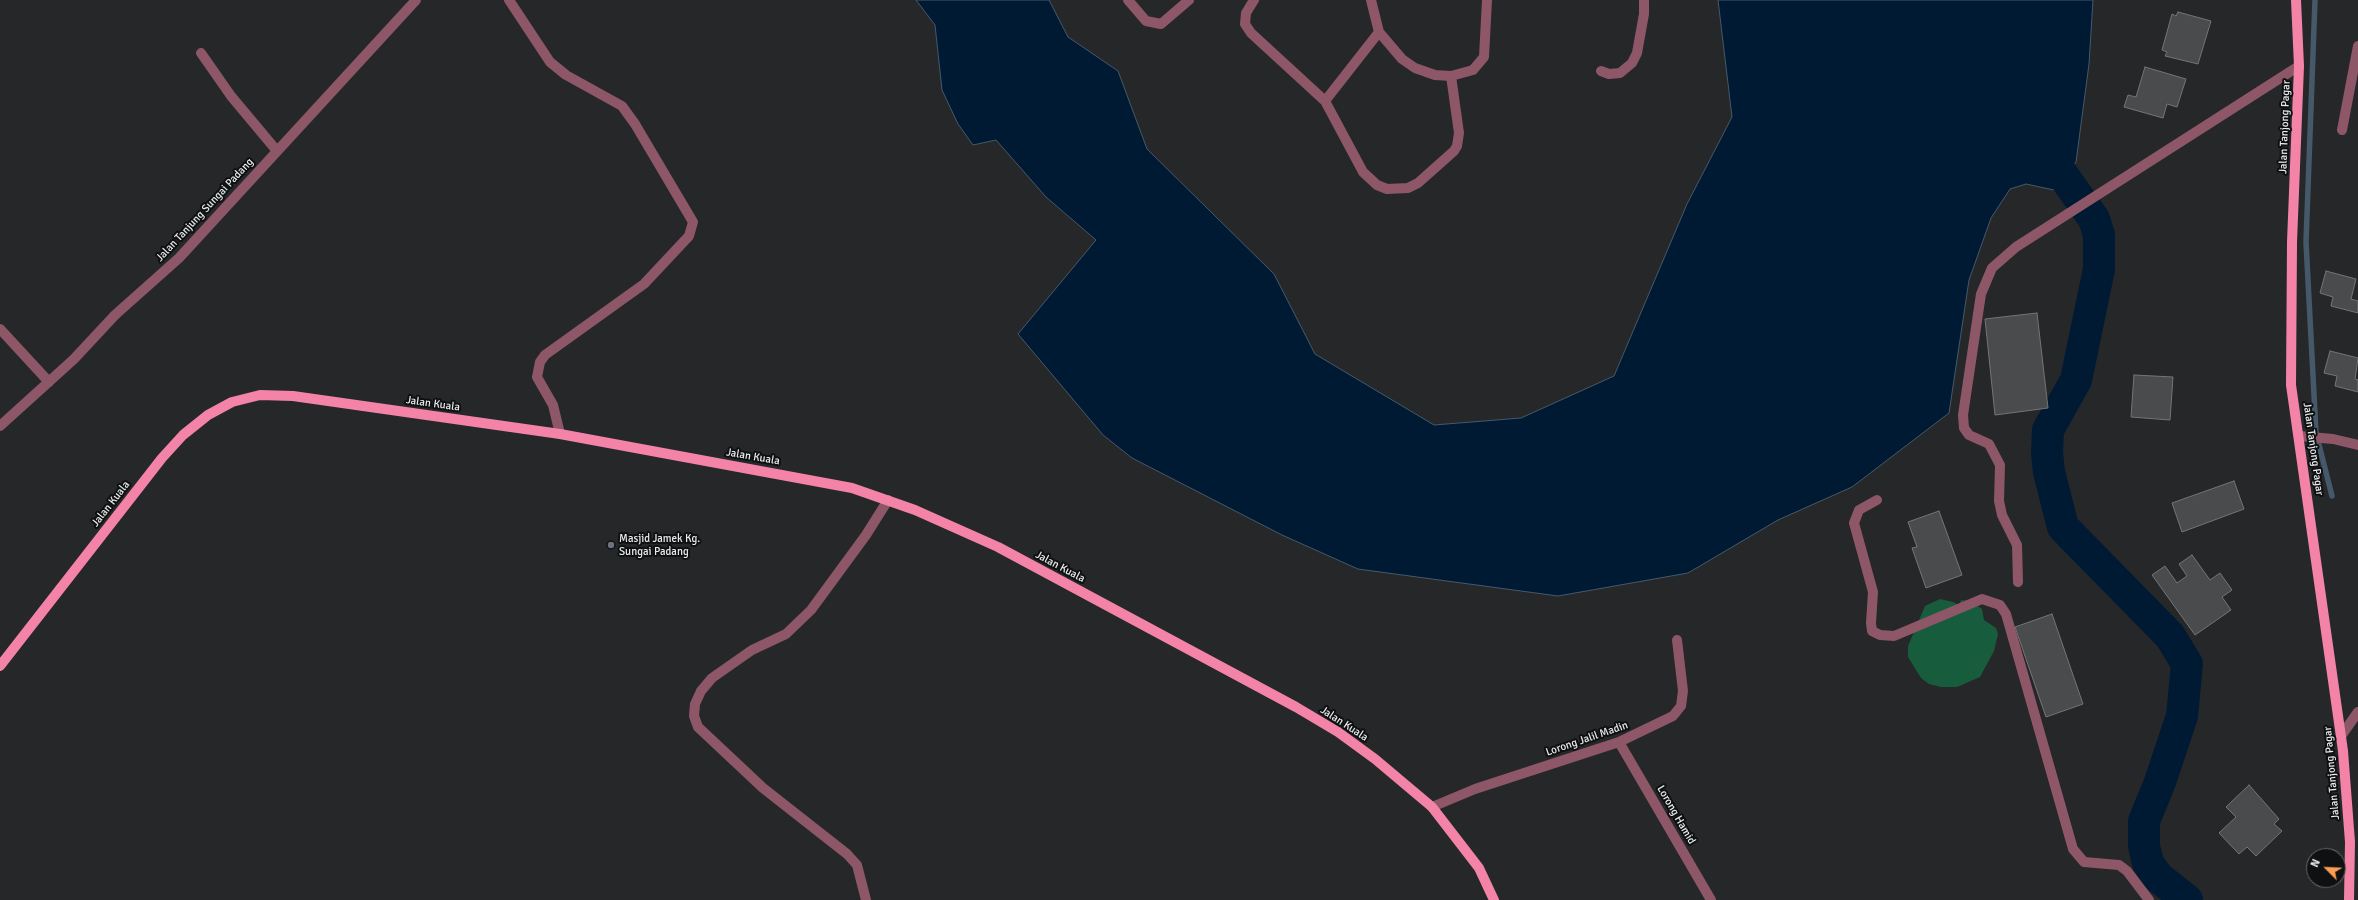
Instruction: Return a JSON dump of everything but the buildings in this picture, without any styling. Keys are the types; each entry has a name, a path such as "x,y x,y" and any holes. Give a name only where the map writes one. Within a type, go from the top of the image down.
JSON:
{"main road":[{"name":"Jalan Tanjong Pagar","path":"2296,0 2299,66 2290,338 2291,385 2341,736 2350,842 2349,900"},
{"name":"Jalan Kuala","path":"0,666 162,458 189,430 208,415 232,402 260,395 293,396 560,434 852,488 888,500 998,547 1296,707 1338,732 1375,759 1432,807 1480,868 1494,900"}],"street":[{"name":"Jalan Tanjung Sungai Padang","path":"0,426 74,359 115,315 179,258 416,0"},
{"path":"509,0 550,62 566,75 622,106 691,216 693,229 690,236 644,284 545,355 540,362 537,377 552,405 560,434"},
{"path":"1128,0 1146,21 1161,24 1189,0"},
{"path":"1254,0 1246,13 1245,24 1251,33 1325,101 1350,150 1368,179 1387,189 1408,188 1418,182 1449,156 1457,146 1459,132 1451,76"},
{"path":"1370,0 1379,32 1402,59 1415,68 1435,75 1451,76 1473,70 1484,57 1487,0"},
{"path":"1601,71 1609,74 1620,73 1632,63 1637,53 1644,14 1644,0"},
{"path":"1325,101 1379,32"},
{"path":"2342,130 2358,46"},
{"path":"201,53 232,96 277,151"},
{"path":"2018,582 2017,545 2004,519 1999,501 2000,465 1989,444 1969,435 1964,428 1963,415 1981,294 1992,268 2016,247 2299,66"},
{"path":"0,329 49,382"},
{"path":"2299,436 2333,439 2358,445"},
{"path":"866,900 858,865 847,854 763,788 698,727 694,716 695,704 701,691 712,678 752,650 786,634 811,610 866,535 888,500"},
{"path":"1877,500 1859,510 1854,523 1873,592 1871,623 1872,631 1880,635 1894,636 1982,599 2000,605 2006,614 2073,850 2084,862 2119,865 2127,871 2149,900"},
{"name":"Lorong Jalil Madin","path":"1432,807 1474,789 1619,742 1673,716 1681,706 1683,691 1677,640"},
{"path":"2341,736 2358,712"},
{"name":"Lorong Hamid","path":"1619,742 1711,900"}],"green space":[{"path":"1940,599 1959,605 1961,600 1971,601 1982,609 1984,620 1996,628 1998,634 1994,651 1980,677 1957,687 1941,687 1929,684 1921,678 1908,657 1908,646 1925,606"}],"water":[{"path":"916,0 1049,0 1068,37 1118,71 1147,149 1274,274 1315,354 1434,425 1521,418 1614,376 1687,204 1732,117 1718,0 2093,0 2089,64 2076,162 2054,190 2026,184 2010,189 1991,218 1969,280 1949,413 1852,487 1778,520 1688,573 1558,596 1358,569 1282,535 1132,458 1103,435 1018,334 1096,240 1046,197 996,140 973,145 958,124 942,90 935,25"}],"waterway":[{"path":"2315,0 2306,242 2316,433 2332,496"},
{"path":"2029,155 2055,164 2094,219 2099,235 2099,269 2076,380 2048,430 2047,452 2049,472 2063,527 2170,636 2187,664 2182,716 2160,782 2144,821 2144,846 2148,863 2158,877 2187,900"}],"place":[{"name":"Masjid Jamek Kg. Sungai Padang","path":"611,545"}]}
